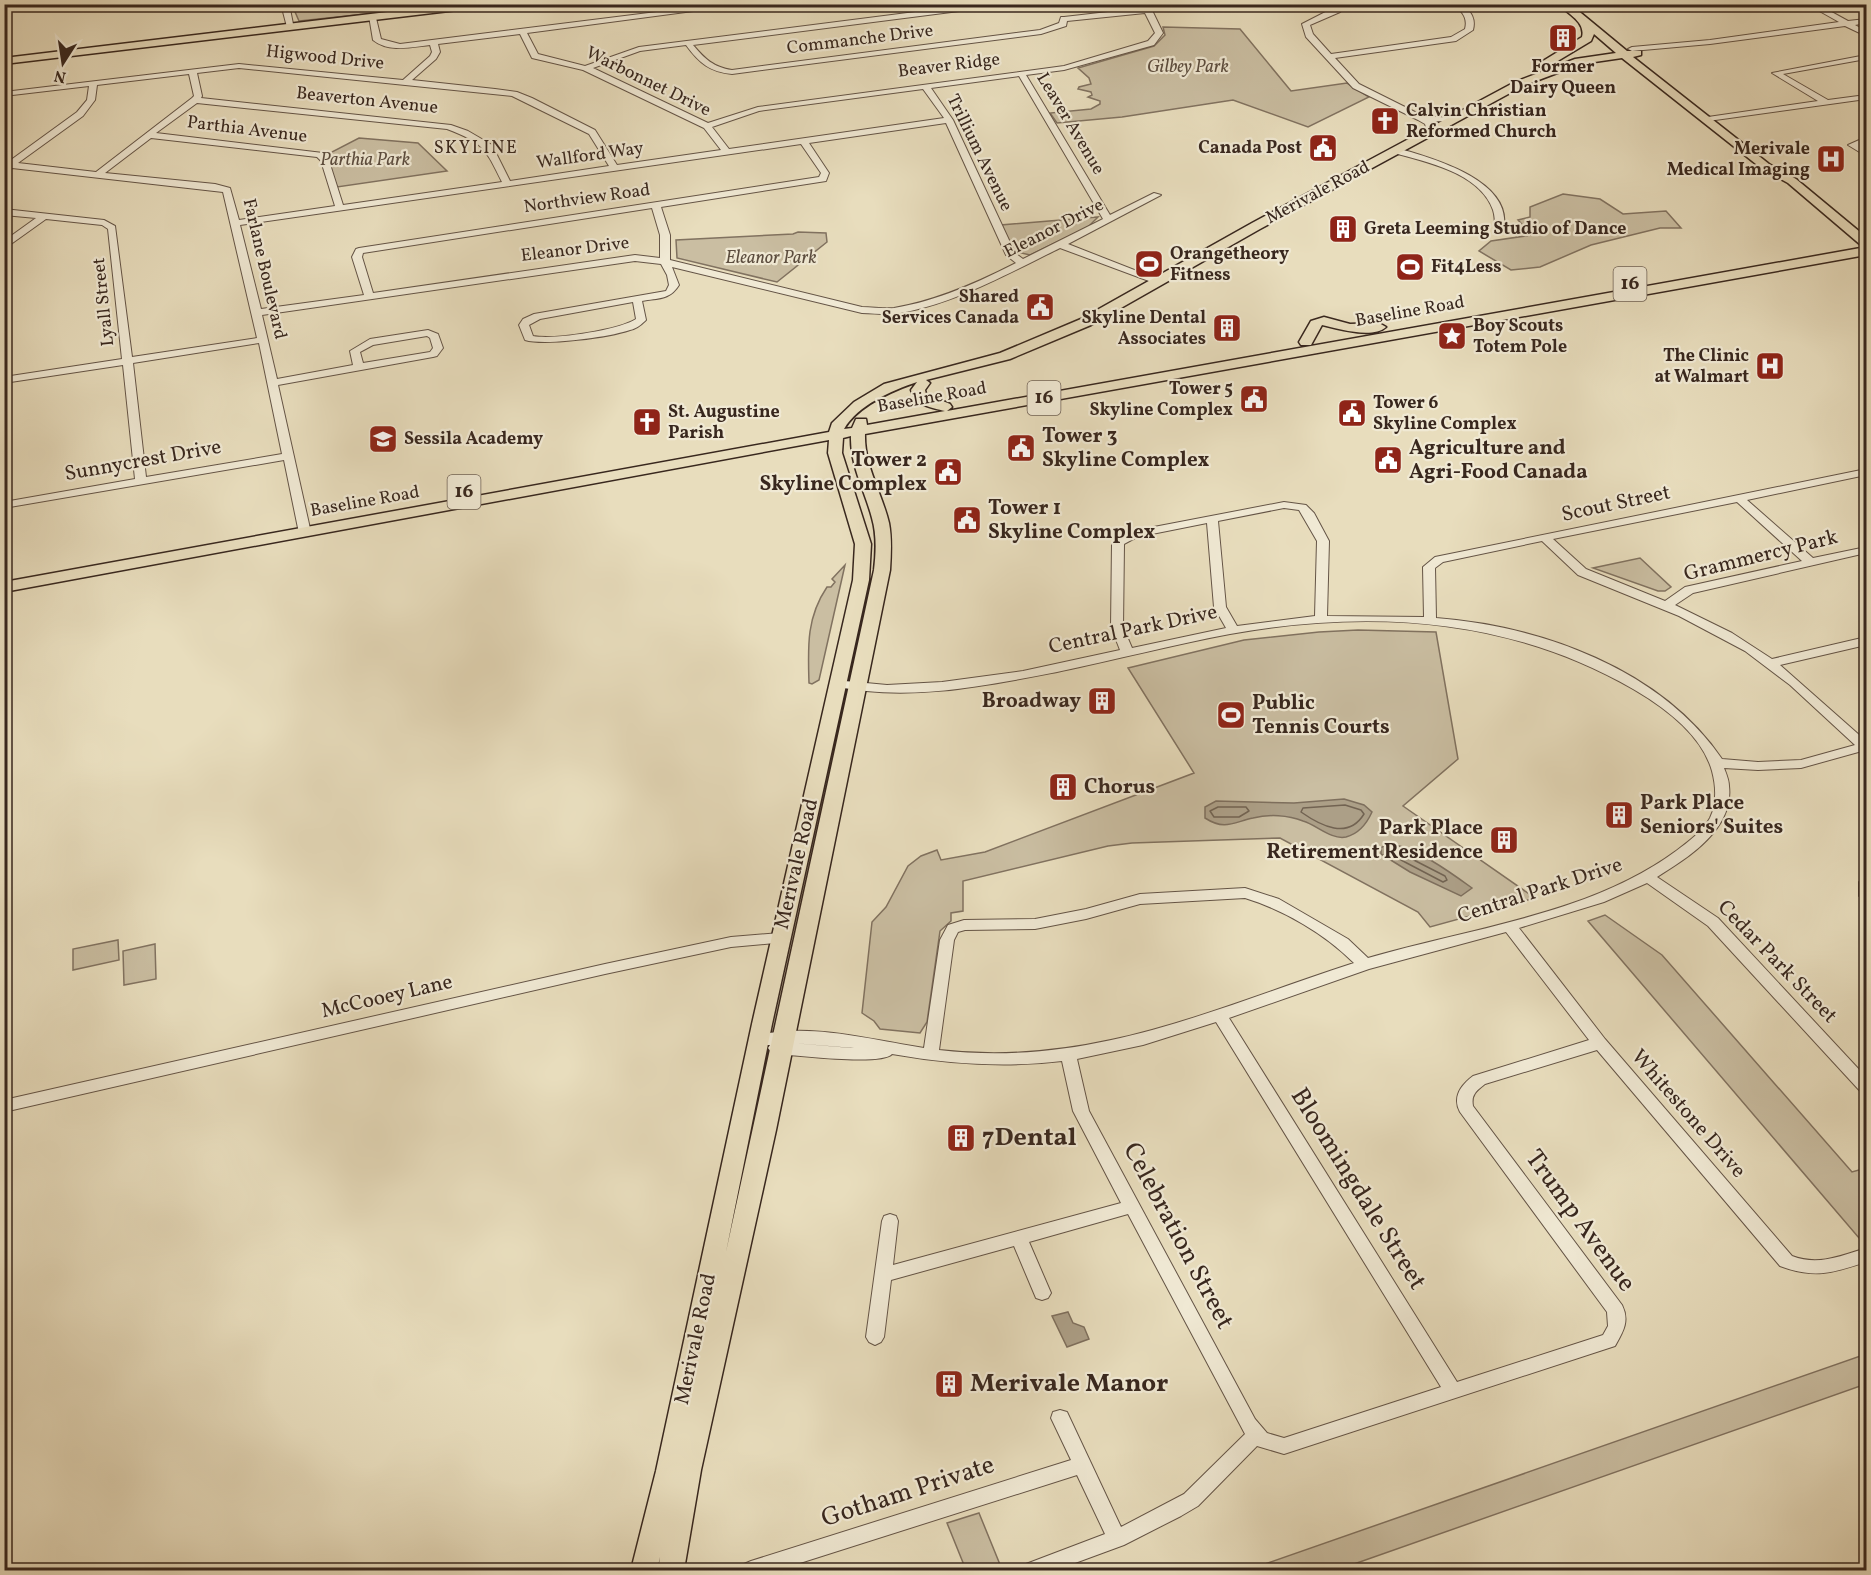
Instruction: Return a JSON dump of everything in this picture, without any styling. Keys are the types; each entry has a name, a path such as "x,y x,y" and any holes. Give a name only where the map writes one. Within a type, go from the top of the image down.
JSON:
{"main road":[{"path":"4,61 483,4"},
{"path":"1563,4 1683,92 1687,102"},
{"path":"1579,4 1643,70 1671,93 1687,102 1765,166 1782,185 1863,248"},
{"path":"1535,70 1585,41 1589,33 1586,23"},
{"name":"Merivale Road","path":"671,1570 693,1446 783,1043 851,683 864,552 860,529 837,461 836,430 859,405 889,387 1005,356 1086,322 1256,226 1519,84 1579,62 1628,52"},
{"name":"Merivale Road","path":"1519,84 1526,75 1535,70 1574,57 1628,52"},
{"path":"1579,62 1613,61 1643,70"},
{"path":"1765,166 1792,181 1850,228 1863,248"},
{"path":"1850,228 1866,231"},
{"name":"Baseline Road","path":"4,587 304,527 628,467 1337,339 1739,274 1863,248"},
{"name":"Baseline Road","path":"1211,363 1306,342 1337,339 1395,326 1521,309 1863,248"},
{"path":"1739,274 1845,262 1866,264"},
{"name":"Merivale Road","path":"644,1570 669,1471 780,938 851,683 884,551 882,525 858,453 859,426 871,409 885,399 923,383 1035,353 1055,343 1086,322"},
{"path":"1306,342 1320,323 1350,328 1395,326"},
{"path":"923,383 918,390 919,396 941,412"},
{"path":"873,493 867,449 869,441 884,431 941,412"},
{"name":"Baseline Road","path":"628,467 731,454 836,430"},
{"path":"731,454 813,447 828,452 837,461"},
{"name":"Baseline Road","path":"4,575 304,527"}],"street":[{"path":"51,6 63,4"},
{"path":"285,4 291,27"},
{"path":"372,18 377,40 385,44 400,46 743,4"},
{"path":"586,68 639,49 958,9 975,4"},
{"path":"1346,4 1339,11 1306,24 1309,35 1356,86 1421,118 1429,123 1431,132"},
{"path":"1329,57 1426,45 1453,39 1469,30 1472,22 1458,4"},
{"path":"1690,4 1705,9 1739,4"},
{"path":"1810,4 1866,34"},
{"name":"Commanche Drive","path":"689,44 706,66 717,71 732,72 1041,32 1063,24 1064,15 1147,7"},
{"name":"Beaver Ridge","path":"707,126 758,109 1082,64 1151,43 1159,33 1147,7"},
{"path":"1628,52 1692,47 1710,42 1866,21"},
{"name":"Warbonnet Drive","path":"523,32 535,56 586,68 707,126 727,152"},
{"path":"404,82 433,57 436,52 434,43"},
{"path":"1827,103 1776,73 1866,57"},
{"name":"Higwood Drive","path":"4,94 248,67 514,94 592,132 615,169"},
{"path":"98,174 195,100 198,96 193,72"},
{"name":"Leaver Avenue","path":"1021,74 1105,216 1110,220"},
{"path":"8,167 80,114 91,100 93,84"},
{"name":"Trillium Avenue","path":"925,86 949,120 1011,255 1023,263"},
{"path":"1708,119 1866,97"},
{"name":"Beaverton Avenue","path":"195,100 448,127 465,133 489,147 508,185"},
{"path":"1421,118 1453,120"},
{"name":"Wallford Way","path":"236,223 949,120"},
{"name":"Parthia Avenue","path":"148,135 320,155 325,161 340,209"},
{"path":"1866,140 1852,145 1866,154"},
{"name":"Northview Road","path":"369,296 357,257 359,251 373,247 823,179 825,173 804,142"},
{"path":"1397,151 1452,169 1476,181 1500,214 1500,229"},
{"name":"Farlane Boulevard","path":"8,167 98,174 227,190 257,313 261,340 304,527"},
{"name":"Eleanor Drive","path":"257,313 635,258 665,262 862,310 879,311 912,307 981,284 1157,195"},
{"path":"637,300 641,320 628,328 544,341 529,338 524,325 526,321 537,316 659,296 673,289 672,275 665,262 665,235 656,206"},
{"name":"Lyall Street","path":"4,212 104,223 112,228 141,481"},
{"path":"4,246 45,216"},
{"path":"1062,245 1160,282"},
{"path":"271,383 433,354 438,348 434,336 428,333 370,342 355,351 359,367"},
{"path":"4,380 261,340"},
{"name":"Sunnycrest Drive","path":"4,505 288,456"},
{"name":"Scout Street","path":"1430,621 1429,567 1439,559 1866,472"},
{"path":"1740,498 1810,562"},
{"path":"1128,654 1117,627 1118,543 1133,534 1284,505 1302,507 1308,513 1323,541 1321,620"},
{"path":"1211,519 1214,526 1220,607 1233,630"},
{"path":"1545,538 1581,572 1668,605 1722,633 1771,663 1866,747"},
{"name":"Grammercy Park","path":"1668,605 1689,590 1866,550"},
{"name":"Central Park Drive","path":"758,1041 851,1054 911,1052 986,1059 1068,1055 1142,1040 1365,964 1597,900 1648,877 1693,844 1717,818 1722,794 1717,764 1697,734 1676,713 1636,685 1565,650 1524,637 1475,626 1430,621 1321,620 1233,630 1023,675 909,687 851,683"},
{"path":"1771,663 1866,640"},
{"path":"1717,764 1758,766 1801,764 1866,747"},
{"name":"Cedar Park Street","path":"1648,877 1713,922 1866,1087"},
{"path":"1866,882 1866,896"},
{"path":"931,1054 947,940 953,928 964,925 1035,924 1086,914 1140,899 1245,893 1263,897 1347,945 1365,964"},
{"name":"Whitestone Drive","path":"1509,926 1599,1042 1786,1261 1802,1268 1821,1270 1866,1255"},
{"name":"McCooey Lane","path":"4,1106 605,969 731,942 780,938"},
{"name":"Bloomingdale Street","path":"1218,1015 1453,1391"},
{"name":"Trump Avenue","path":"1255,1436 1269,1445 1284,1446 1609,1341 1617,1327 1616,1310 1466,1108 1464,1101 1467,1090 1479,1080 1599,1042"},
{"name":"Celebration Street","path":"1068,1055 1082,1111 1255,1436"},
{"path":"884,1274 1133,1206"},
{"path":"875,1337 890,1221"},
{"path":"1019,1238 1042,1293"},
{"path":"1060,1418 1117,1539"},
{"path":"1034,1570 1117,1539 1191,1500 1255,1436"},
{"name":"Gotham Private","path":"751,1570 1082,1465"}],"green space":[{"path":"432,4 433,7 299,21 292,5"},
{"name":"Gilbey Park","path":"1163,27 1240,29 1291,91 1347,83 1369,97 1308,127 1233,100 1122,117 1057,123 1050,113 1091,109 1100,104 1100,101 1088,97 1092,95 1091,92 1078,89 1091,84 1089,78 1078,68 1154,46 1165,35"},
{"name":"Parthia Park","path":"359,138 418,143 447,171 337,187 326,155"},
{"path":"1563,194 1600,199 1623,214 1666,211 1681,228 1660,228 1591,245 1540,267 1511,270 1479,251 1491,241 1532,235 1518,220 1530,217 1530,207"},
{"path":"1098,217 1088,227 1030,255 1013,251 1001,225"},
{"name":"Eleanor Park","path":"798,232 826,233 827,242 777,282 677,258 676,240"},
{"path":"1640,558 1671,587 1665,591 1658,591 1593,568"},
{"path":"845,565 819,680 812,684 809,683 808,658 815,610 827,587 831,587 835,582 832,579"},
{"path":"1358,630 1436,632 1458,759 1403,806 1535,898 1430,927 1418,912 1280,838 1132,843 1108,846 963,881 963,911 951,913 951,921 940,931 927,1022 920,1033 880,1029 874,1021 862,1013 872,922 886,907 908,866 921,856 937,850 941,860 985,852 1194,773 1128,668 1244,640"},
{"path":"1605,915 1662,955 1852,1172 1866,1168 1866,1236 1859,1238 1588,921"},
{"path":"118,940 119,960 73,970 73,949"},
{"path":"155,944 156,979 124,985 123,951"},
{"path":"1866,1354 1866,1384 1337,1570 1248,1570"},
{"path":"979,1513 1001,1567 989,1570 966,1570 947,1523"}],"water":[{"path":"1344,799 1364,805 1372,812 1362,828 1346,837 1335,836 1308,823 1285,816 1259,817 1224,825 1205,818 1205,807 1216,801 1294,803"},
{"path":"1387,844 1420,854 1472,888 1461,896 1410,872 1381,854 1381,848"},
{"path":"1068,1312 1073,1323 1084,1327 1089,1339 1067,1347 1052,1316"}],"place":[{"name":"Former Dairy Queen","path":"1563,38"},
{"name":"Calvin Christian Reformed Church","path":"1385,121"},
{"name":"Canada Post","path":"1323,148"},
{"name":"Merivale Medical Imaging","path":"1831,159"},
{"name":"Greta Leeming Studio of Dance","path":"1343,229"},
{"name":"Orangetheory Fitness","path":"1149,264"},
{"name":"Fit4Less","path":"1410,267"},
{"name":"Shared Services Canada","path":"1040,307"},
{"name":"Skyline Dental Associates","path":"1227,328"},
{"name":"Boy Scouts Totem Pole","path":"1452,336"},
{"name":"The Clinic at Walmart","path":"1770,366"},
{"name":"Tower 5 Skyline Complex","path":"1254,399"},
{"name":"Tower 6 Skyline Complex","path":"1352,413"},
{"name":"St. Augustine Parish","path":"647,422"},
{"name":"Sessila Academy","path":"383,439"},
{"name":"Tower 3 Skyline Complex","path":"1021,448"},
{"name":"Agriculture and Agri-Food Canada","path":"1388,460"},
{"name":"Tower 2 Skyline Complex","path":"948,472"},
{"name":"Tower 1 Skyline Complex","path":"967,520"},
{"name":"Broadway","path":"1102,701"},
{"name":"Public Tennis Courts","path":"1231,715"},
{"name":"Chorus","path":"1063,787"},
{"name":"Park Place Seniors' Suites","path":"1619,815"},
{"name":"Park Place Retirement Residence","path":"1504,840"},
{"name":"7Dental","path":"961,1138"},
{"name":"Merivale Manor","path":"949,1384"}],"district":[{"name":"SKYLINE","path":"476,148"}]}
